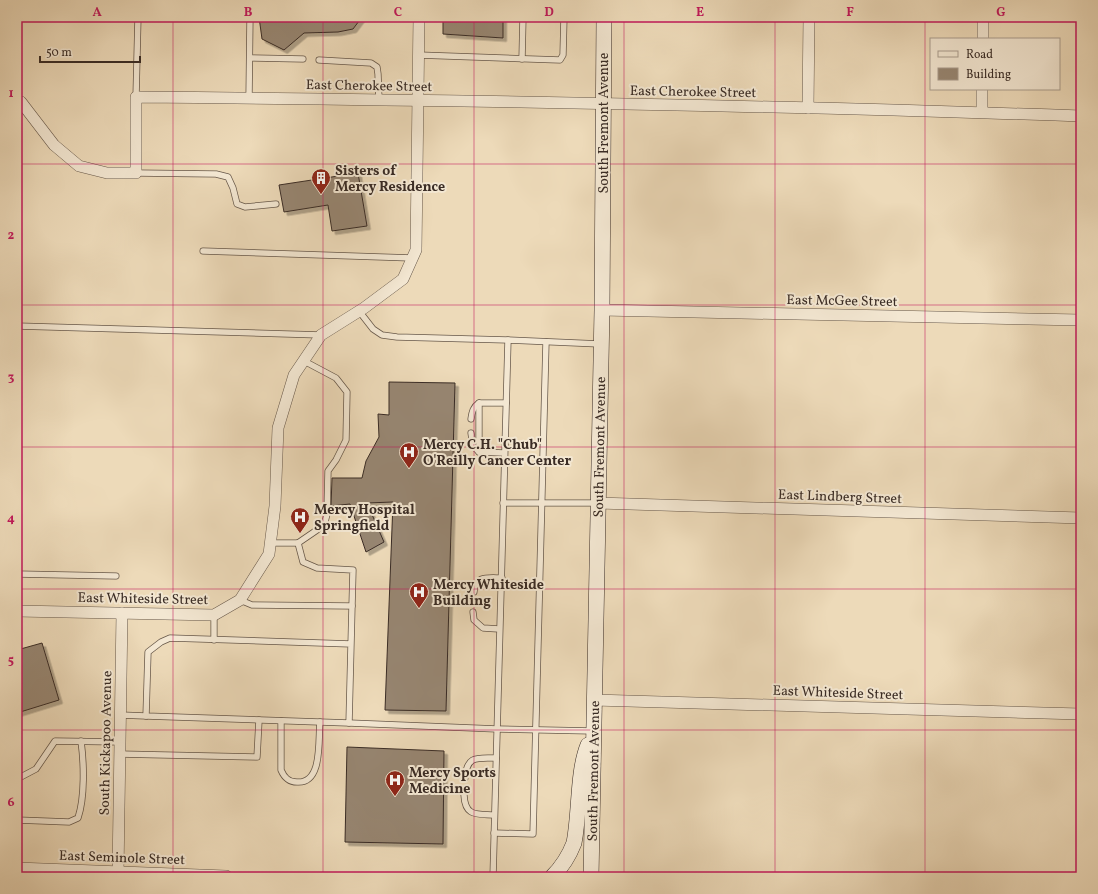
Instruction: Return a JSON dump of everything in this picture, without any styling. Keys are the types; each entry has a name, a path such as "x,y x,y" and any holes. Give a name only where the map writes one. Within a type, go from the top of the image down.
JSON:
{"main road":[{"name":"South Fremont Avenue","path":"591,877 602,310 604,17"},
{"path":"552,877 565,863 574,843 582,769 585,753 594,731"}],"street":[{"name":"East Whiteside Street","path":"17,611 214,615 240,600 269,554 275,506 278,428 294,375 321,335 359,311 403,279 416,250 419,17"},
{"path":"808,108 809,17"},
{"path":"982,38 983,17"},
{"path":"982,90 982,112"},
{"name":"East Cherokee Street","path":"136,97 418,100 982,112 1081,116"},
{"path":"18,100 54,145 80,166 107,173 136,173 136,97"},
{"name":"East McGee Street","path":"602,310 1081,320"},
{"name":"East Lindberg Street","path":"598,503 1081,518"},
{"name":"South Kickapoo Avenue","path":"118,873 122,613"},
{"name":"East Whiteside Street","path":"594,700 1081,714"},
{"name":"East Seminole Street","path":"21,872 118,873 226,877"}],"lane":[{"path":"136,97 138,17"},
{"path":"249,98 250,17"},
{"path":"522,59 523,17"},
{"path":"418,55 560,60 563,55 564,17"},
{"path":"250,58 303,59"},
{"path":"319,60 371,63 377,67 379,100"},
{"path":"136,173 216,174 228,177 233,188 237,204 245,207 276,204"},
{"path":"202,251 412,258"},
{"path":"359,311 373,329 382,335 397,337 601,344"},
{"path":"17,326 321,335"},
{"path":"493,877 508,340"},
{"path":"494,833 533,834 546,342"},
{"path":"271,543 298,543 317,530 325,522 327,514 328,471 336,460 346,440 347,392 336,378 304,361"},
{"path":"471,419 475,406 479,403 506,403"},
{"path":"479,403 479,452"},
{"path":"470,433 473,446 479,452 504,453"},
{"path":"503,503 598,503"},
{"path":"298,543 303,562 317,568 353,570 349,723"},
{"path":"17,574 116,576"},
{"path":"474,592 474,585 477,581 484,578 502,578"},
{"path":"240,600 252,605 352,606"},
{"path":"473,612 474,620 483,628 500,629"},
{"path":"214,615 214,640"},
{"path":"146,716 148,652 161,642 170,638 351,644"},
{"path":"120,715 497,729 594,731"},
{"path":"120,754 257,757 258,720"},
{"path":"281,721 281,770 284,776 290,781 298,783 307,781 313,776 316,768 320,722"},
{"path":"17,779 36,769 55,741 120,742"},
{"path":"17,820 69,822 78,818 81,808 83,760 80,741"},
{"path":"465,778 466,769 476,758 496,758"},
{"path":"464,795 465,804 468,810 475,814 494,815"}],"building":[{"path":"259,17 362,17 353,29 338,32 304,33 284,50 262,39"},
{"path":"443,17 503,17 503,38 443,34"},
{"name":"Sisters of Mercy Residence","path":"358,173 367,226 332,231 328,205 284,212 279,185"},
{"path":"389,382 455,383 446,711 385,710 393,502 367,503 384,542 366,552 350,504 331,506 332,478 362,478 366,461 379,437 378,414 389,415"},
{"path":"42,643 59,700 17,713 17,650"},
{"name":"Mercy Sports Medicine","path":"347,747 444,751 443,844 345,842"}],"place":[{"name":"Sisters of Mercy Residence","path":"321,195"},
{"name":"Mercy C.H. \"Chub\" O'Reilly Cancer Center","path":"409,469"},
{"name":"Mercy Hospital Springfield","path":"300,534"},
{"name":"Mercy Whiteside Building","path":"419,609"},
{"name":"Mercy Sports Medicine","path":"395,797"}]}
